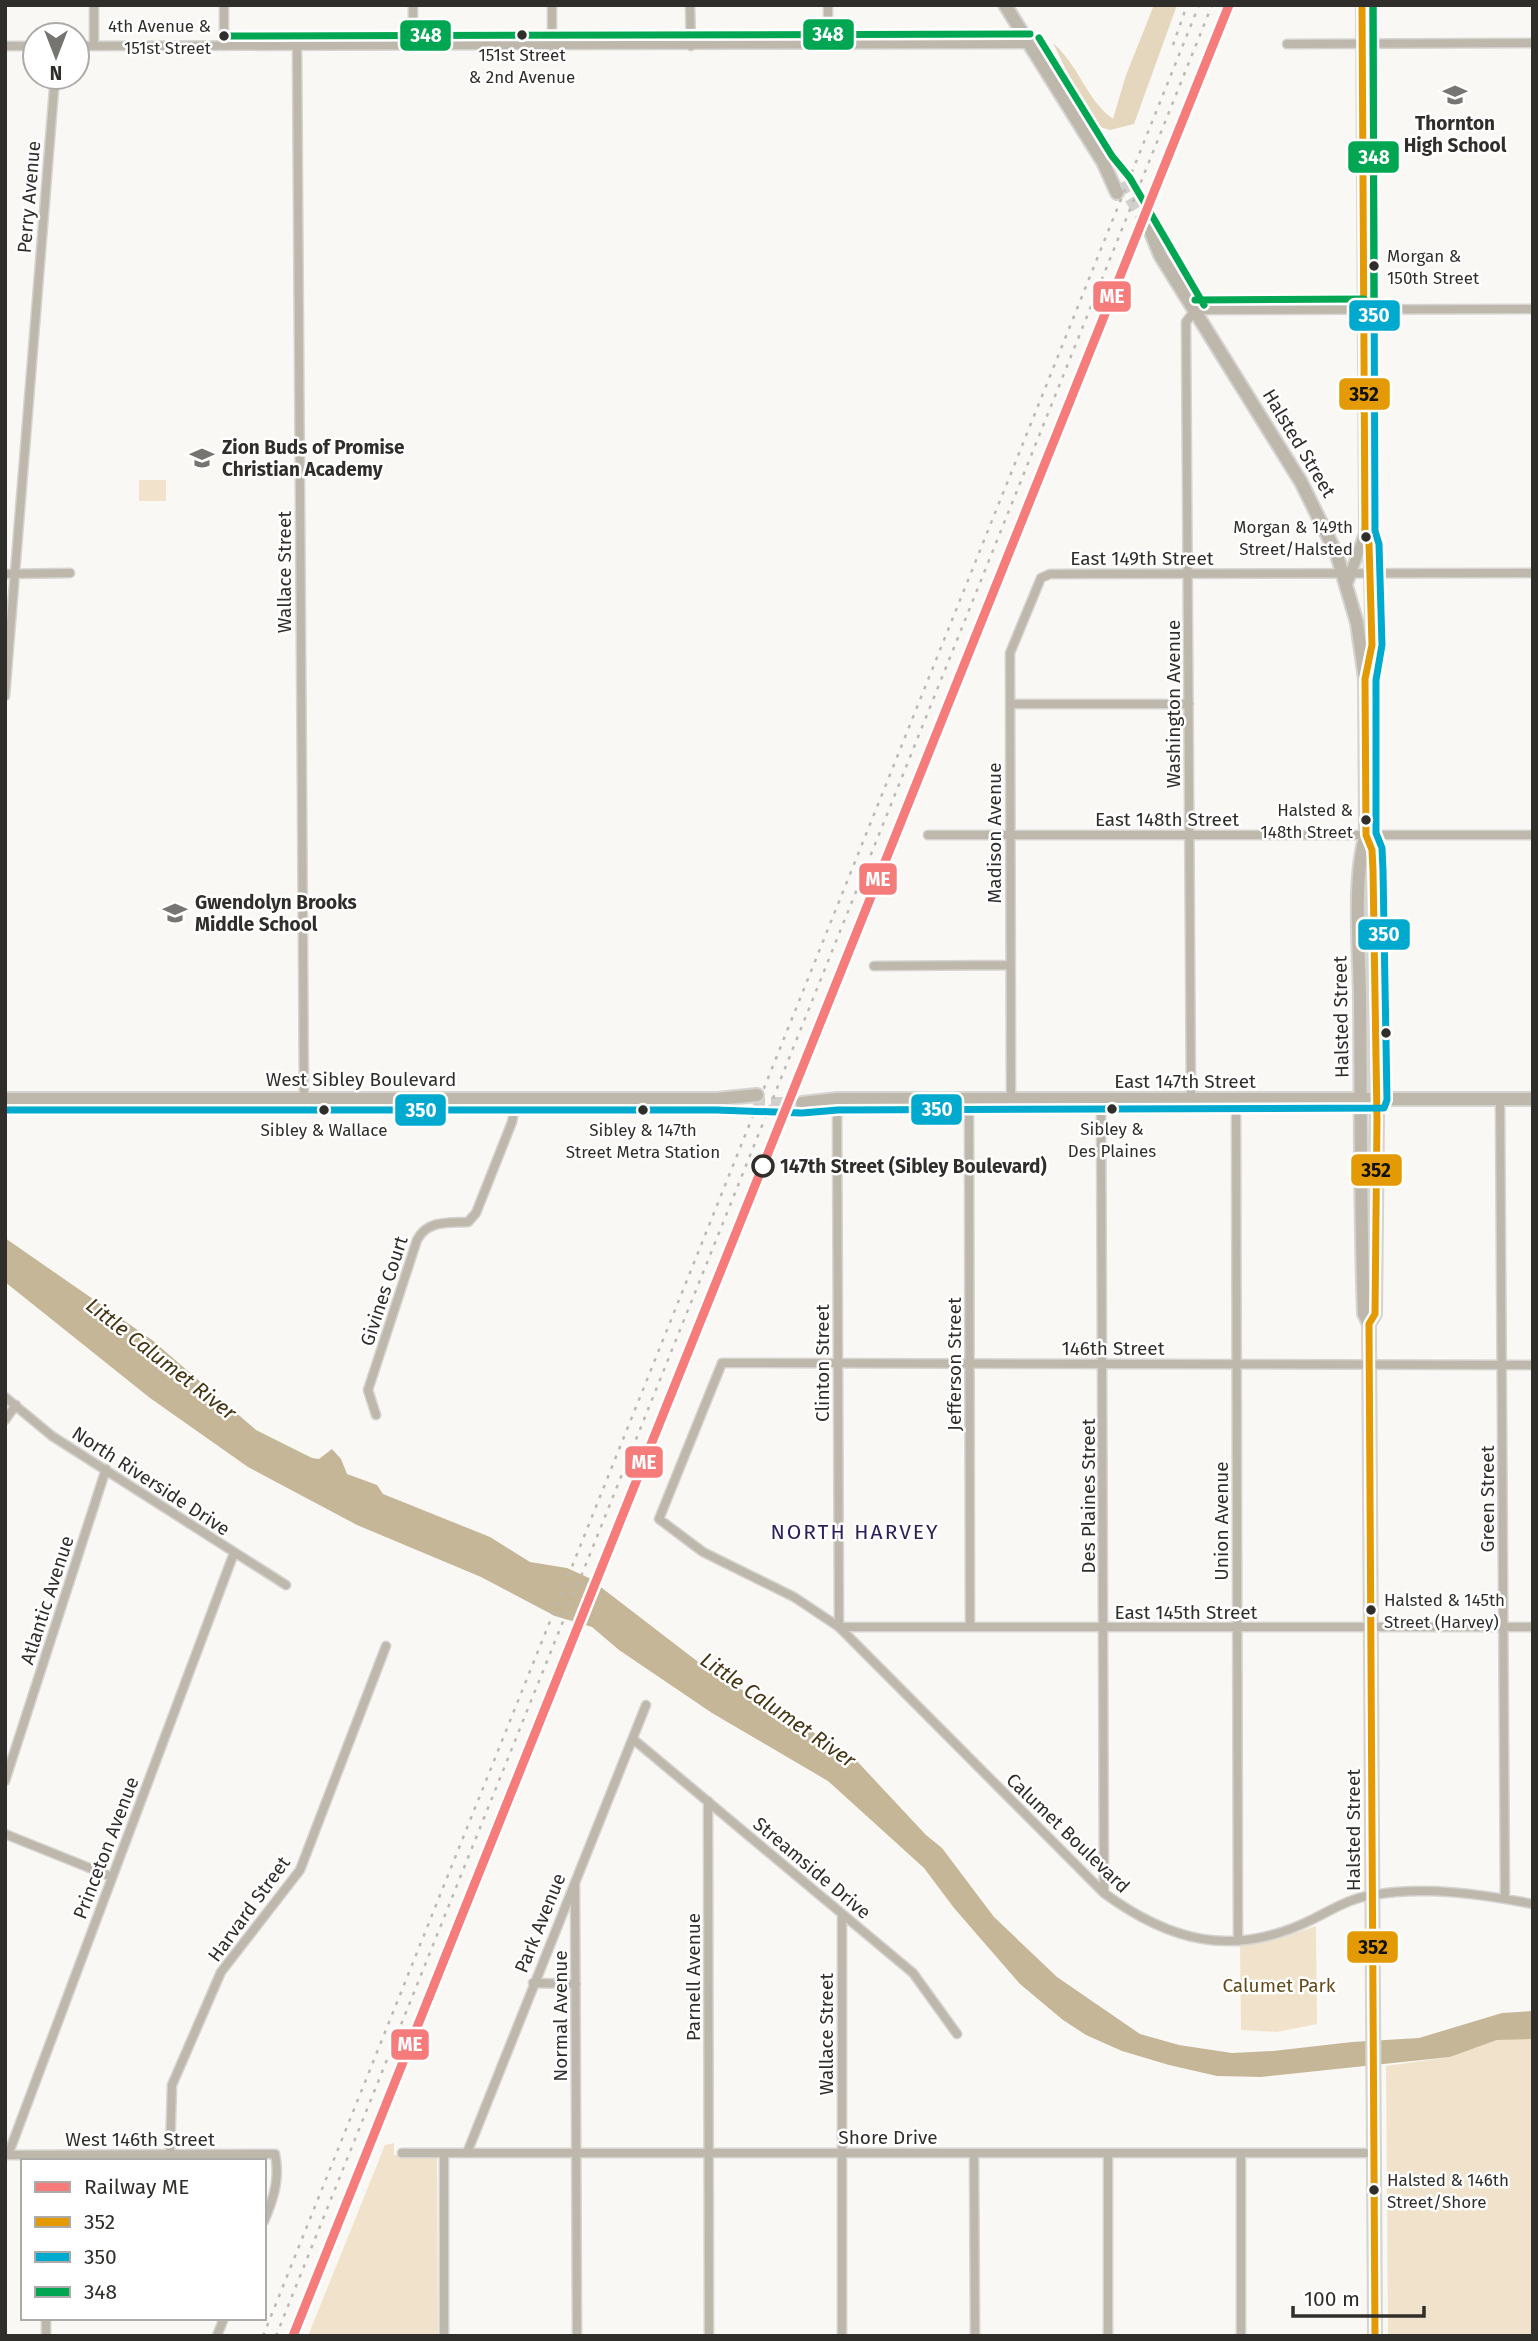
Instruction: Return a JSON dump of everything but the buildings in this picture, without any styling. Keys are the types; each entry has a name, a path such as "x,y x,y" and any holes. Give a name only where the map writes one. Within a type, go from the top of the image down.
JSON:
{"main road":[{"path":"1005,5 1119,188"},
{"name":"Halsted Street","path":"1148,235 1317,509 1347,577 1360,637 1365,679 1366,835 1361,850 1361,1100 1364,1314 1369,1324 1370,1365 1375,2336"},
{"name":"Halsted Street","path":"1366,835 1372,850 1373,870 1377,1100 1375,1314 1369,1324"},
{"name":"West Sibley Boulevard","path":"5,1098 755,1099"},
{"name":"East 147th Street","path":"804,1099 1533,1099"}],"street":[{"path":"94,5 94,46 1030,44"},
{"path":"224,5 224,46"},
{"path":"413,5 413,46"},
{"path":"552,5 552,46"},
{"path":"690,5 691,46"},
{"path":"828,5 828,45"},
{"path":"1362,5 1365,533 1369,544 1372,645 1365,679"},
{"path":"1287,44 1533,43"},
{"name":"Wallace Street","path":"298,46 304,1098"},
{"name":"Perry Avenue","path":"5,696 10,574 54,91"},
{"path":"1195,310 1533,309"},
{"name":"Washington Avenue","path":"1191,1100 1186,322 1195,310"},
{"path":"1347,577 1365,533"},
{"path":"10,574 70,573"},
{"name":"East 149th Street","path":"1045,574 1347,577 1370,573 1533,573"},
{"name":"Madison Avenue","path":"1011,1100 1010,653 1045,574"},
{"path":"1010,704 1189,704"},
{"name":"East 148th Street","path":"928,835 1533,835"},
{"path":"874,966 1010,965"},
{"name":"Givines Court","path":"376,1415 368,1390 417,1240 422,1230 435,1224 468,1222 476,1213 512,1122 517,1098"},
{"name":"Clinton Street","path":"837,1099 838,1627"},
{"name":"Green Street","path":"1500,1099 1505,1899"},
{"name":"Jefferson Street","path":"969,1100 970,1627"},
{"name":"Des Plaines Street","path":"1101,1100 1104,1893"},
{"name":"Union Avenue","path":"1236,1100 1238,1941"},
{"name":"146th Street","path":"659,1518 722,1363 1533,1364"},
{"name":"North Riverside Drive","path":"5,1397 52,1436 286,1585"},
{"path":"5,1420 16,1405"},
{"name":"Atlantic Avenue","path":"5,1781 106,1469"},
{"name":"Calumet Boulevard","path":"659,1518 703,1552 794,1597 838,1627 1104,1893 1135,1916 1165,1930 1203,1941 1238,1941 1270,1936 1343,1903 1372,1895 1439,1891 1533,1904"},
{"name":"Princeton Avenue","path":"7,2155 234,1553"},
{"name":"East 145th Street","path":"838,1627 1533,1627"},
{"name":"Harvard Street","path":"170,2154 172,2085 221,1972 300,1870 386,1646"},
{"name":"Park Avenue","path":"467,2153 646,1705"},
{"name":"Streamside Drive","path":"633,1739 913,1973 957,2034"},
{"name":"Parnell Avenue","path":"708,1801 709,2336"},
{"path":"5,1834 112,1877"},
{"name":"Normal Avenue","path":"575,1878 578,2336"},
{"name":"Wallace Street","path":"842,1914 842,2336"},
{"path":"533,1983 576,1984"},
{"name":"Shore Drive","path":"402,2153 1374,2153"},
{"path":"444,2153 444,2336"},
{"path":"974,2153 975,2336"},
{"path":"1108,2153 1108,2336"},
{"path":"1241,2153 1241,2336"},
{"name":"West 146th Street","path":"7,2155 45,2158 275,2154 278,2171 274,2197 266,2216"}],"green space":[{"path":"139,480 166,480 166,501 139,501"},
{"name":"Calumet Park","path":"1316,1926 1317,2024 1277,2032 1241,2030 1240,1946 1275,1940"},
{"path":"1533,2039 1533,2336 1388,2336 1386,2066 1450,2057 1497,2040"},
{"path":"394,2143 394,2155 437,2156 438,2336 308,2336 385,2145"}],"shaded area":[{"path":"1154,5 1177,5 1134,124 1110,130 1093,125 1053,43 1070,62 1103,111 1113,119 1126,75"}],"water":[{"name":"Little Calumet River","path":"5,1238 152,1340 256,1430 312,1458 319,1459 332,1449 341,1459 347,1474 377,1485 383,1494 490,1537 530,1562 567,1568 589,1578 719,1678 758,1698 775,1715 794,1720 855,1759 926,1835 942,1848 994,1917 1057,1977 1140,2034 1179,2045 1232,2053 1273,2051 1419,2038 1502,2013 1533,2011 1533,2039 1497,2040 1450,2057 1261,2077 1217,2076 1169,2065 1122,2051 1086,2035 1063,2020 1020,1984 954,1908 924,1868 828,1781 712,1713 619,1650 592,1627 555,1616 481,1577 357,1525 248,1467 150,1398 5,1282"}],"tunnel":[{"path":"1121,183 1150,230"},
{"path":"753,1103 802,1103"}],"railway":[{"path":"1173,45 1187,5"},
{"path":"263,2336 1199,5"},
{"path":"276,2336 1212,5"}],"rail line":[{"name":"ME","path":"293,2336 1229,5"}],"transit line":[{"name":"352","path":"1362,5 1365,533 1369,544 1372,645 1365,679 1366,835 1372,850 1373,870 1377,1119 1375,1314 1369,1324 1375,2336"},
{"name":"350","path":"5,1110 717,1110 802,1113 838,1110 1384,1108 1387,1100 1383,870 1382,848 1376,833 1376,680 1382,645 1379,544 1375,531 1373,5"},
{"name":"348","path":"1373,5 1374,309"},
{"name":"348","path":"224,36 1030,34"},
{"name":"348","path":"1039,38 1112,156 1130,178 1204,305"},
{"name":"348","path":"1195,300 1364,299"}],"place":[{"name":"151st Street & 2nd Avenue","path":"522,35"},
{"name":"4th Avenue & 151st Street","path":"224,36"},
{"name":"Thornton High School","path":"1455,95"},
{"name":"Morgan & 150th Street","path":"1374,266"},
{"name":"Zion Buds of Promise Christian Academy","path":"202,458"},
{"name":"Morgan & 149th Street/Halsted","path":"1366,537"},
{"name":"Halsted & 148th Street","path":"1366,820"},
{"name":"Gwendolyn Brooks Middle School","path":"175,913"},
{"name":"Sibley & Des Plaines","path":"1112,1109"},
{"name":"Sibley & Wallace","path":"324,1110"},
{"name":"Sibley & 147th Street Metra Station","path":"643,1110"},
{"name":"147th Street (Sibley Boulevard)","path":"763,1166"},
{"name":"Halsted & 145th Street (Harvey)","path":"1371,1610"},
{"name":"Halsted & 146th Street/Shore","path":"1374,2190"}],"district":[{"name":"NORTH HARVEY","path":"855,1532"}]}
